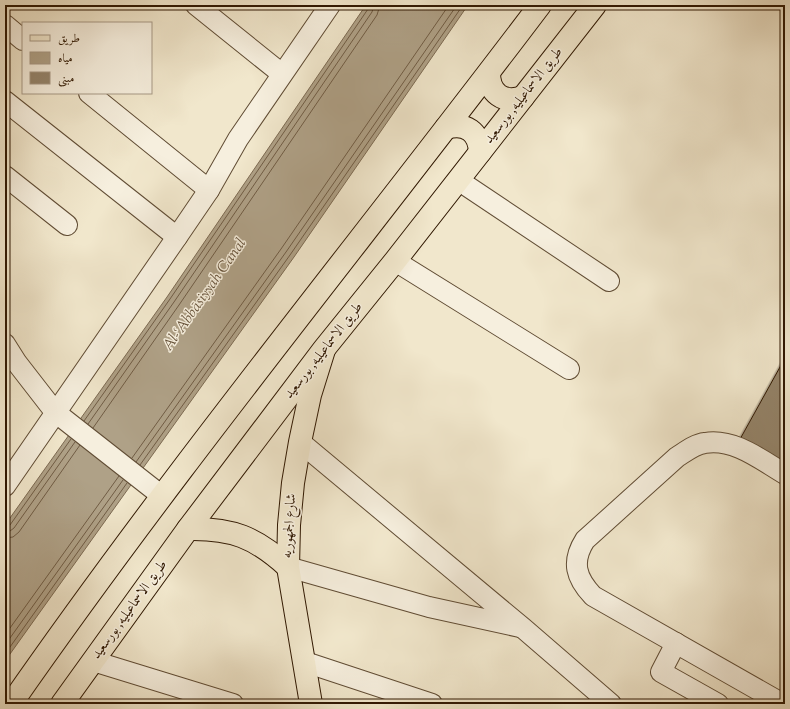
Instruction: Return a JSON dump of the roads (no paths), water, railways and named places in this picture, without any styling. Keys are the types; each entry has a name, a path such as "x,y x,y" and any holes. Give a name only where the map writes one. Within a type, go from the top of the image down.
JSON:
{"main road":[{"path":"11,704 60,633 162,496 540,5"},
{"name":"طريق الاسماعيليه, بورسعيد","path":"62,704 188,529 324,349 395,261 595,5"},
{"path":"489,73 491,87 496,93 509,100 523,97"},
{"path":"446,128 460,126 473,132 480,145 480,152"},
{"name":"شارع الجمهوريه","path":"311,704 288,567 289,525 293,483 300,442 310,395 324,349"},
{"path":"188,529 210,528 239,535 252,540 271,552 288,567"}],"street":[{"path":"196,5 282,74"},
{"path":"5,486 62,418 177,237 209,190 238,139 330,5"},
{"path":"5,25 22,39"},
{"path":"90,94 209,190"},
{"path":"5,101 177,237"},
{"path":"5,176 68,225"},
{"path":"458,180 609,281"},
{"path":"395,261 569,369"},
{"path":"5,344 17,363 62,418 162,496"},
{"path":"300,442 524,628 611,704"},
{"path":"784,704 593,596 586,588 577,569 576,561 585,540 677,456 691,448 704,443 719,442 737,447 785,474"},
{"path":"288,567 430,607 524,628"},
{"path":"676,643 661,672 718,704"},
{"path":"93,661 233,704"},
{"path":"305,662 432,704"}],"water":[{"name":"Al-ʿAbbāsiyyah Canal","path":"366,5 468,5 294,257 5,661 5,525 167,297"}]}
